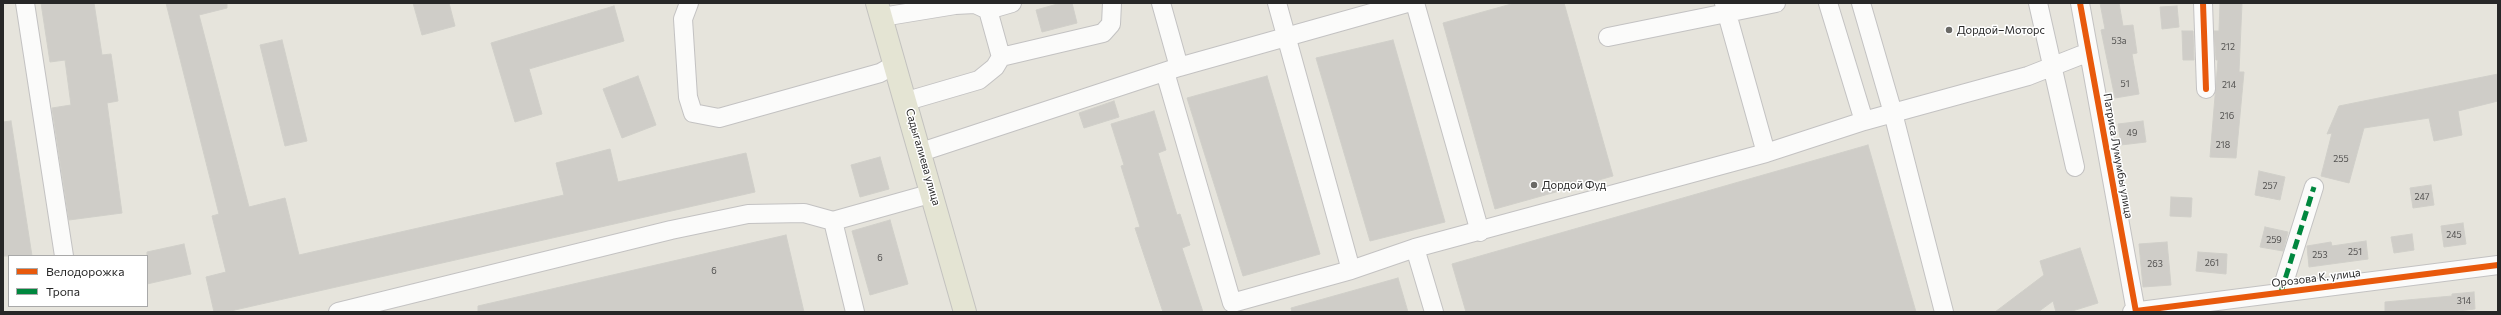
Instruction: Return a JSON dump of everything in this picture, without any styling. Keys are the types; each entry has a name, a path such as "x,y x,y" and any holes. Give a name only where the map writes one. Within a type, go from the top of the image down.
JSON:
{"main road":[{"name":"Садыгалиева улица","path":"880,10 933,193 965,312"}],"street":[{"path":"24,3 64,255"},
{"path":"689,3 683,19 688,97 693,113 719,118 880,73 896,64"},
{"path":"880,10 975,4 988,10 1012,3"},
{"path":"907,101 979,80 995,67 1001,57 1103,33 1111,24 1112,3"},
{"path":"1162,3 1172,69 1233,307 1415,248 1480,232 1766,153 1864,121 2028,76 2089,52"},
{"path":"1277,3 1350,270"},
{"path":"921,152 1172,69 1285,36 1407,3"},
{"path":"1414,3 1480,232"},
{"path":"1608,37 1725,8 1776,3"},
{"path":"1828,3 1864,121"},
{"path":"1861,3 1893,113 1944,312"},
{"path":"2038,3 2075,167"},
{"name":"Патриса Лумумбы улица","path":"2080,3 2134,312"},
{"path":"2203,3 2206,89"},
{"path":"1725,8 1766,153"},
{"path":"988,10 1001,57"},
{"path":"2281,292 2314,186"},
{"path":"338,312 671,230 748,214 804,213 833,221 933,193"},
{"path":"833,221 855,312"},
{"path":"1415,248 1434,312"},
{"name":"Орозова К. улица","path":"2134,312 2498,265"}],"building":[{"path":"41,3 94,3 102,55 111,54 118,101 107,103 122,213 69,220 52,108 71,105 65,60 50,62"},
{"path":"166,3 227,3 227,8 199,15 249,207 285,198 299,255 564,195 556,163 610,149 618,182 746,153 755,192 226,312 214,312 206,277 226,272 212,216 219,214"},
{"path":"413,3 449,3 455,26 422,35"},
{"path":"1061,3 1072,3 1077,23 1042,32 1036,10"},
{"path":"1515,3 1564,3 1613,176 1495,209 1443,23"},
{"path":"2100,3 2119,3 2123,26 2133,25 2137,53 2132,54 2139,94 2115,98 2101,30 2105,29"},
{"path":"2220,3 2242,3 2239,72 2244,72 2236,158 2210,157 2218,60 2216,60 2214,31 2219,31"},
{"path":"614,6 624,41 529,69 542,114 515,122 491,43"},
{"path":"2177,6 2179,27 2162,29 2160,7"},
{"path":"2182,31 2193,31 2194,60 2183,60"},
{"path":"282,40 307,141 285,146 260,45"},
{"path":"1393,40 1445,222 1370,241 1316,58"},
{"path":"2498,74 2498,101 2458,111 2462,135 2434,141 2429,118 2364,128 2349,183 2321,176 2332,133 2327,134 2339,106"},
{"path":"638,76 656,125 622,138 603,89"},
{"path":"1267,76 1320,254 1243,276 1187,98"},
{"path":"1114,101 1119,117 1084,128 1079,113"},
{"path":"1154,111 1166,150 1158,153 1177,215 1180,214 1190,245 1182,248 1203,312 1163,312 1135,228 1140,227 1121,166 1124,165 1111,124"},
{"path":"11,121 32,255 3,256 3,122"},
{"path":"2143,121 2146,142 2121,145 2118,124"},
{"path":"1868,145 1916,312 1466,312 1452,264"},
{"path":"880,157 889,189 860,197 851,165"},
{"path":"2259,171 2285,177 2280,200 2255,195"},
{"path":"2431,185 2434,205 2413,208 2410,188"},
{"path":"2171,197 2192,198 2191,217 2170,216"},
{"path":"890,220 908,284 870,295 852,231"},
{"path":"2463,223 2466,244 2444,247 2441,226"},
{"path":"2265,227 2288,232 2283,251 2260,247"},
{"path":"2412,234 2414,250 2394,253 2391,237"},
{"path":"786,235 804,312 478,312 478,306"},
{"path":"2366,241 2368,259 2309,267 2307,246 2331,242 2332,246"},
{"path":"2167,242 2171,285 2143,287 2139,244"},
{"path":"184,244 191,274 148,284 147,252"},
{"path":"2080,248 2098,303 2069,312 2056,312 2053,301 2038,312 1995,312 2044,275 2040,261"},
{"path":"2198,252 2227,254 2226,274 2196,271"},
{"path":"1398,278 1408,312 1292,312 1291,308"},
{"path":"2474,292 2475,309 2450,312 2385,312 2385,302 2452,296 2452,294"}],"marked path":[{"path":"2281,292 2314,187"}],"cycle path":[{"path":"2080,3 2136,312"},
{"path":"2203,3 2206,89"},
{"path":"2136,311 2498,265"}],"place":[{"name":"Дордой–Моторс","path":"1949,30"},
{"name":"Дордой Фуд","path":"1534,185"}]}
